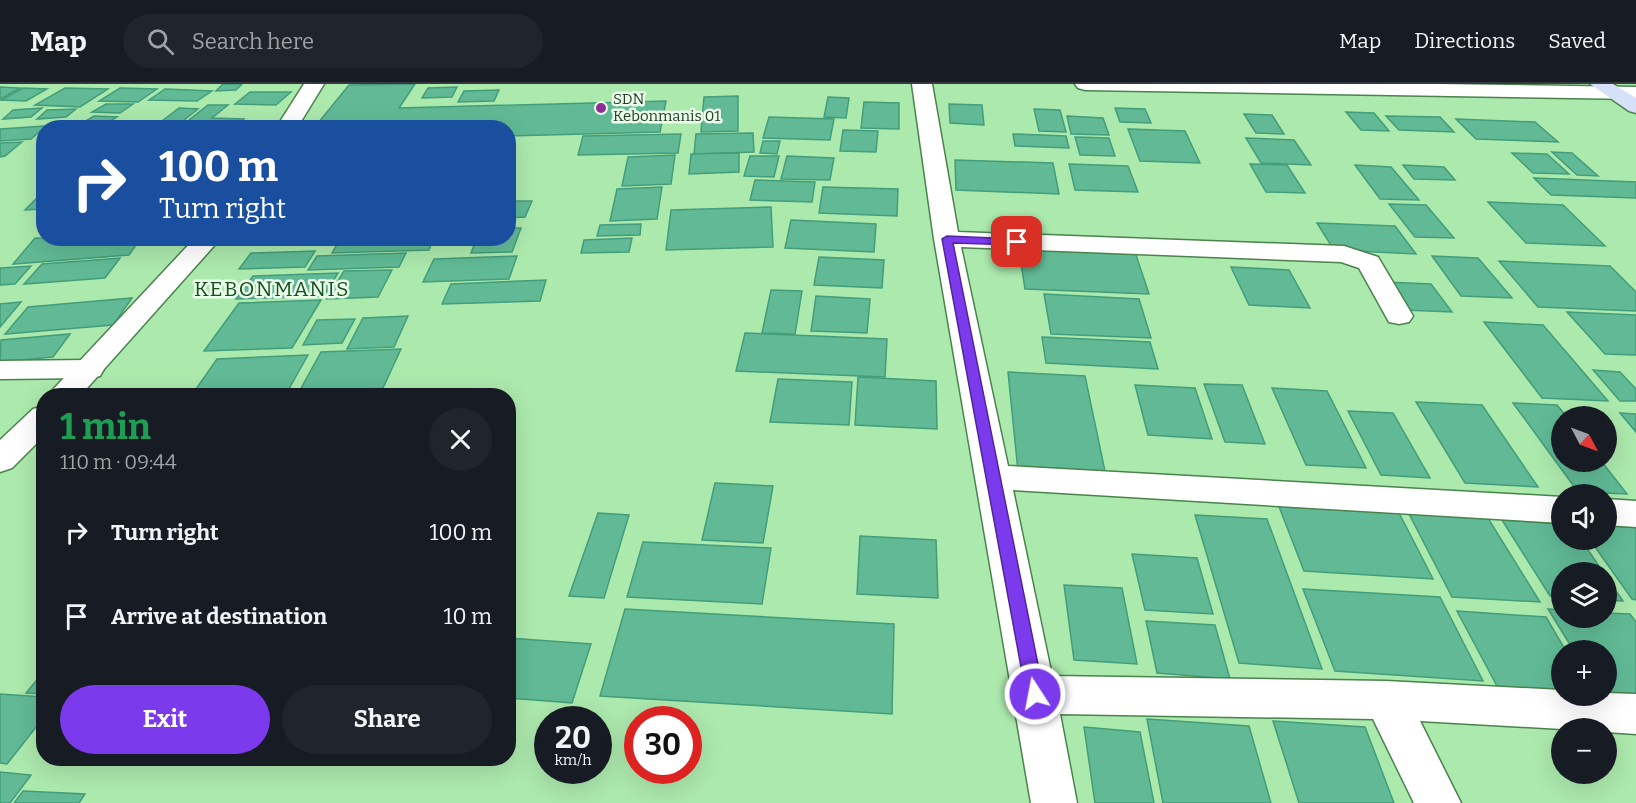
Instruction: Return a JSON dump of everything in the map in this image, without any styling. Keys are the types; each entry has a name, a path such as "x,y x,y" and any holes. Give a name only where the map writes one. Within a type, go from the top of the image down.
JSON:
{"main road":[{"path":"1607,88 1636,107"}],"street":[{"path":"291,120 314,84"},
{"path":"922,84 947,239 1054,803"},
{"path":"1085,84 1607,88 1636,93"},
{"path":"947,239 1344,254 1369,263 1399,316"},
{"path":"71,388 201,246"},
{"path":"0,370 89,369"},
{"path":"0,460 36,424"},
{"path":"992,477 1551,509"},
{"path":"1617,513 1636,514"},
{"path":"1035,694 1386,700 1636,714"},
{"path":"1386,700 1438,803"}],"building":[{"path":"223,84 242,84 236,90 216,91"},
{"path":"415,84 399,108 666,101 660,132 516,136 516,120 321,120 349,85"},
{"path":"0,87 20,88 0,99"},
{"path":"457,87 452,97 422,98 428,88"},
{"path":"23,88 47,89 26,101 1,100"},
{"path":"65,88 108,89 80,107 35,105"},
{"path":"120,88 157,89 138,102 99,101"},
{"path":"165,89 212,91 197,101 149,100"},
{"path":"499,90 494,101 458,102 464,91"},
{"path":"250,92 291,92 276,105 235,104"},
{"path":"738,96 738,131 701,132 704,97"},
{"path":"828,97 849,98 846,118 824,117"},
{"path":"864,102 899,103 899,129 861,128"},
{"path":"106,104 133,104 120,113 92,112"},
{"path":"949,104 982,105 984,125 950,123"},
{"path":"208,105 228,105 212,118 244,119 243,120 189,120"},
{"path":"42,108 31,117 3,119 13,110"},
{"path":"179,108 198,109 184,120 163,120"},
{"path":"1115,108 1145,109 1151,123 1120,122"},
{"path":"76,109 66,117 37,119 47,110"},
{"path":"1034,109 1060,110 1066,132 1039,131"},
{"path":"1346,112 1374,113 1389,131 1361,130"},
{"path":"1244,114 1272,115 1284,134 1256,133"},
{"path":"94,116 117,117 112,120 87,120"},
{"path":"1067,116 1103,118 1109,135 1071,134"},
{"path":"1386,116 1440,117 1454,132 1399,130"},
{"path":"769,117 834,119 830,140 763,138"},
{"path":"1456,119 1535,122 1558,142 1476,139"},
{"path":"36,127 36,135 31,139 0,141 0,129"},
{"path":"1128,129 1185,131 1200,163 1140,161"},
{"path":"843,130 878,131 876,152 840,151"},
{"path":"753,133 754,152 694,154 696,134"},
{"path":"681,134 678,153 578,155 583,136"},
{"path":"1013,134 1066,136 1069,148 1015,146"},
{"path":"1075,137 1109,138 1115,156 1080,155"},
{"path":"1246,138 1294,140 1311,165 1261,163"},
{"path":"763,141 780,141 777,154 760,153"},
{"path":"22,142 5,156 0,157 0,143"},
{"path":"1552,152 1572,153 1598,176 1577,175"},
{"path":"739,153 739,172 689,174 691,154"},
{"path":"1512,153 1547,154 1569,174 1533,173"},
{"path":"675,155 671,184 622,186 628,157"},
{"path":"750,156 779,156 774,177 744,176"},
{"path":"787,156 834,158 830,180 781,179"},
{"path":"955,160 1053,163 1059,194 956,190"},
{"path":"1069,164 1128,166 1138,192 1075,190"},
{"path":"1250,164 1287,165 1305,193 1266,192"},
{"path":"1355,165 1391,167 1419,200 1380,199"},
{"path":"1403,165 1444,167 1455,180 1414,179"},
{"path":"1534,178 1636,182 1636,198 1551,195"},
{"path":"755,180 815,182 812,202 750,200"},
{"path":"662,187 657,219 610,221 617,189"},
{"path":"823,187 898,189 897,216 819,213"},
{"path":"36,199 36,209 25,210"},
{"path":"516,201 532,201 525,217 516,218"},
{"path":"1488,202 1563,205 1605,246 1526,243"},
{"path":"1389,204 1426,205 1454,238 1415,237"},
{"path":"771,207 773,247 666,250 671,210"},
{"path":"791,220 876,224 874,252 785,248"},
{"path":"1317,223 1395,226 1416,254 1334,250"},
{"path":"641,224 640,235 597,236 600,225"},
{"path":"516,228 521,228 516,241"},
{"path":"35,238 36,246 135,246 129,255 13,264"},
{"path":"632,238 629,252 581,253 584,240"},
{"path":"1018,244 1134,249 1149,294 1025,289"},
{"path":"336,246 431,246 429,250 332,253"},
{"path":"474,246 514,246 512,252 471,253"},
{"path":"315,251 305,267 239,269 251,253"},
{"path":"406,253 399,267 308,270 317,256"},
{"path":"517,256 509,279 423,282 434,259"},
{"path":"1432,256 1478,258 1512,298 1461,296"},
{"path":"819,257 884,260 882,288 814,285"},
{"path":"120,258 105,278 24,284 42,264"},
{"path":"1499,261 1610,266 1636,292 1636,311 1538,307"},
{"path":"31,266 15,284 0,285 0,268"},
{"path":"1231,267 1289,270 1310,308 1249,305"},
{"path":"392,270 378,297 327,299 344,271"},
{"path":"338,273 324,296 236,299 253,276"},
{"path":"546,280 540,301 442,304 451,284"},
{"path":"1385,282 1431,284 1452,312 1404,310"},
{"path":"771,290 802,291 795,334 762,333"},
{"path":"1044,294 1139,299 1151,338 1051,334"},
{"path":"816,296 870,299 867,333 811,331"},
{"path":"132,298 113,325 5,334 28,307"},
{"path":"321,300 292,348 204,351 239,303"},
{"path":"21,302 0,327 0,304"},
{"path":"1567,312 1636,315 1636,355 1605,354"},
{"path":"408,316 394,347 347,349 363,318"},
{"path":"355,319 342,343 303,345 317,320"},
{"path":"1484,322 1543,325 1608,401 1542,398"},
{"path":"745,333 887,339 885,377 736,371"},
{"path":"70,334 53,357 0,362 1,340"},
{"path":"1042,337 1150,342 1158,369 1046,363"},
{"path":"401,349 383,388 301,388 321,352"},
{"path":"308,355 289,388 197,388 217,359"},
{"path":"1593,370 1620,372 1636,389 1636,401 1620,401"},
{"path":"1008,372 1085,376 1106,476 1018,471"},
{"path":"858,377 936,381 937,429 855,425"},
{"path":"778,379 852,382 849,425 770,422"},
{"path":"1204,384 1242,385 1265,444 1225,442"},
{"path":"1135,385 1195,388 1212,439 1148,435"},
{"path":"1272,388 1327,391 1366,468 1306,465"},
{"path":"1416,402 1482,405 1538,487 1465,483"},
{"path":"1513,403 1558,406 1551,406 1551,455"},
{"path":"1348,411 1393,413 1430,478 1381,475"},
{"path":"1620,413 1636,414 1636,432"},
{"path":"1563,472 1610,472 1627,494 1617,494 1617,484 1572,484"},
{"path":"715,483 773,486 763,543 702,540"},
{"path":"1278,504 1398,511 1433,579 1304,571"},
{"path":"1407,510 1486,515 1540,602 1452,597"},
{"path":"598,513 629,515 604,598 569,596"},
{"path":"1195,515 1267,519 1322,669 1239,663"},
{"path":"1502,520 1551,523 1551,550 1588,550 1596,562 1551,562 1550,596"},
{"path":"1617,526 1636,527 1636,600 1632,599 1617,578 1617,562 1606,562 1597,550 1617,550"},
{"path":"860,536 936,540 938,598 857,594"},
{"path":"643,542 771,548 762,604 627,597"},
{"path":"1132,554 1197,558 1213,614 1145,610"},
{"path":"1064,585 1122,588 1137,664 1074,660"},
{"path":"1303,589 1440,597 1483,681 1335,671"},
{"path":"1617,593 1623,601 1617,601"},
{"path":"625,609 894,624 892,714 600,696"},
{"path":"1457,611 1546,617 1560,640 1551,640 1551,690 1497,686"},
{"path":"1617,613 1630,614 1636,622 1636,698 1617,697 1617,640 1567,640 1560,628 1617,628"},
{"path":"1146,621 1215,625 1230,679 1157,673"},
{"path":"516,639 591,644 572,703 516,699"},
{"path":"36,681 36,694 26,693"},
{"path":"0,694 36,696 36,727 7,764 0,763"},
{"path":"1147,719 1249,726 1271,803 1163,803"},
{"path":"1273,721 1365,727 1394,803 1299,803"},
{"path":"1084,727 1140,732 1154,803 1095,803"},
{"path":"0,772 31,775 10,803 0,803"},
{"path":"23,791 85,794 79,803 14,803"}],"place":[{"name":"SDN Kebonmanis 01","path":"601,108"}],"district":[{"name":"KEBONMANIS","path":"272,289"}],"route":[{"path":"1017,242 947,239 1035,694"}]}
